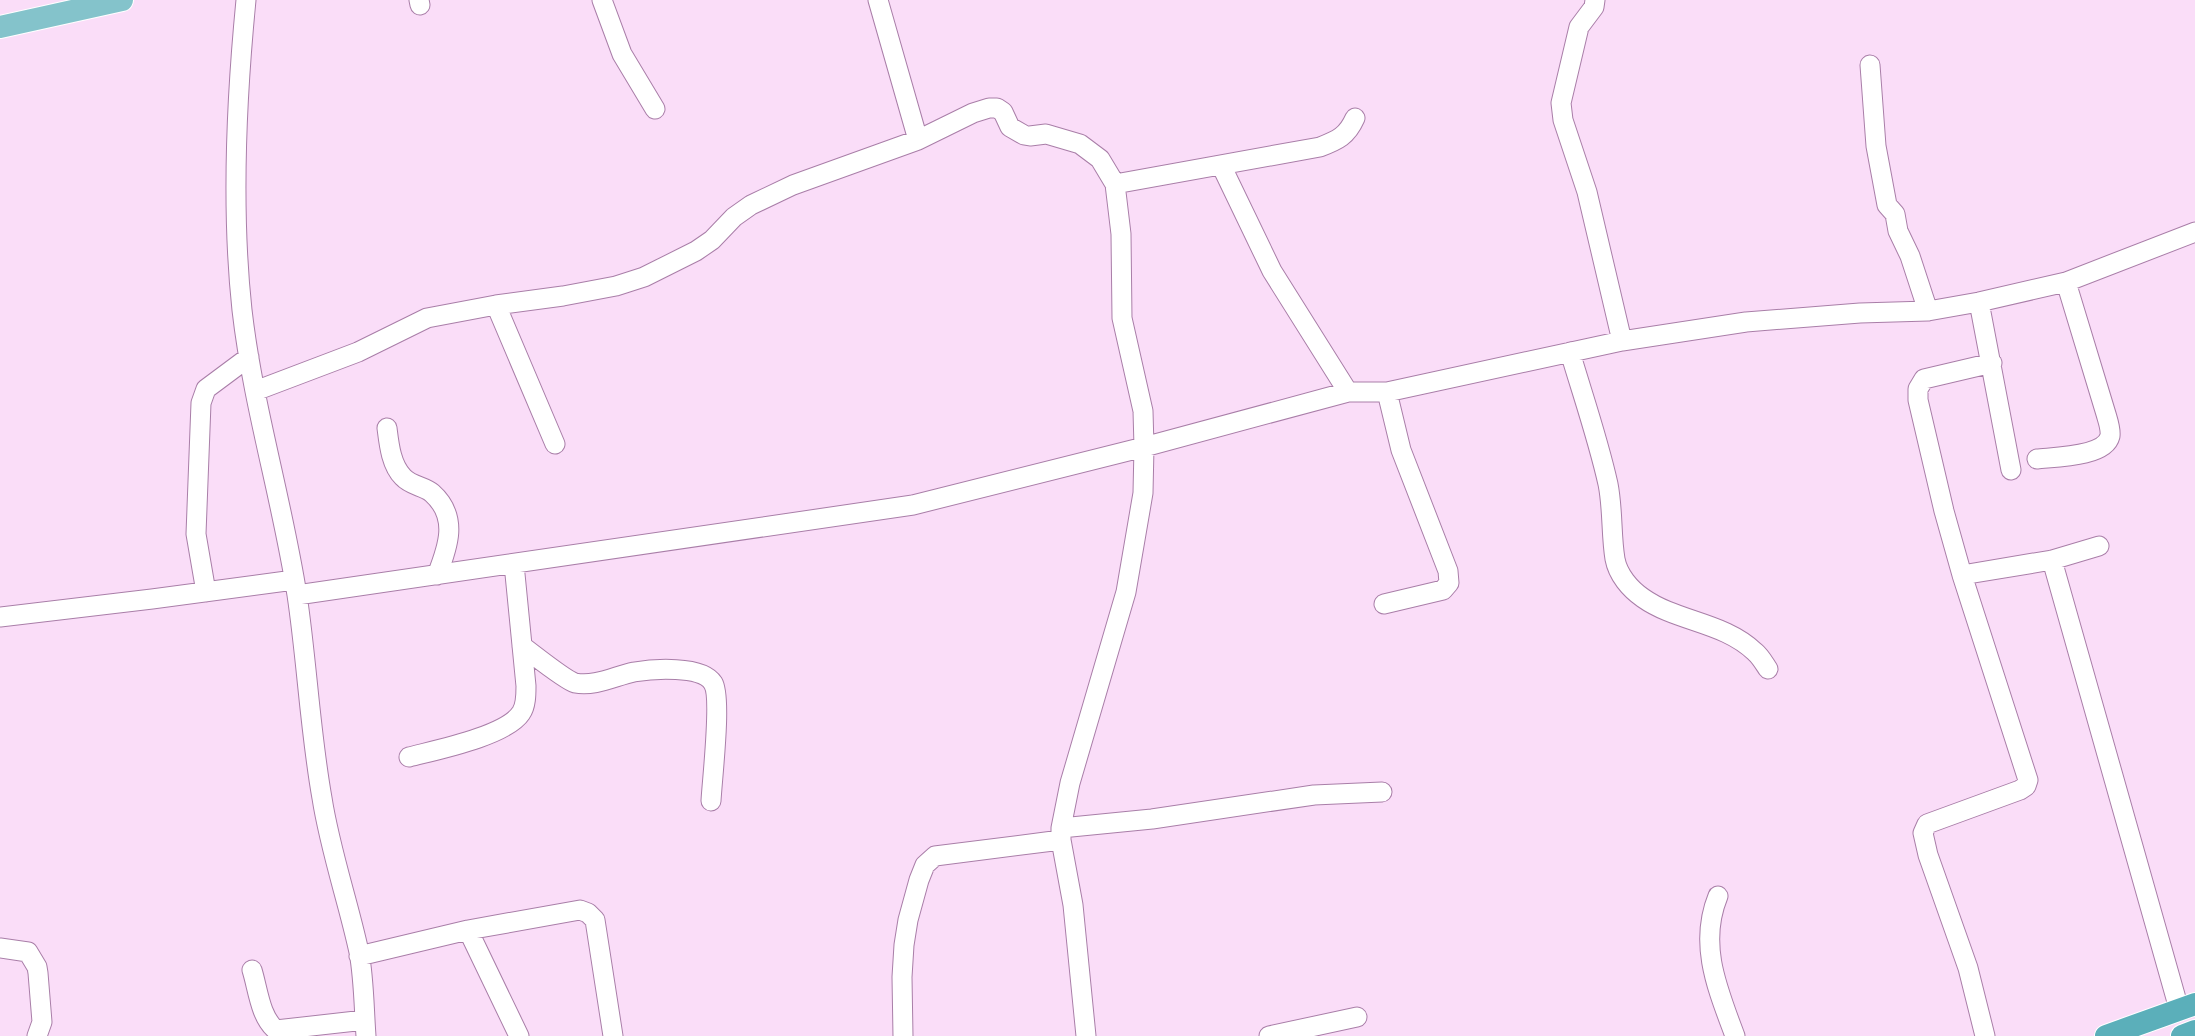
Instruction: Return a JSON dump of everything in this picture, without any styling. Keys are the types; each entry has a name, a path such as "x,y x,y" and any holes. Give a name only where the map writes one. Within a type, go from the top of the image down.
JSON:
{"highway":[{"path":"2106,1036 2187,1007"}],"main road":[{"path":"0,27 122,0"}],"street":[{"path":"246,0 238,112 238,265 249,357 255,391 282,512 295,587 322,799 360,956 365,1028 276,1030 269,1024 265,1015 252,970"},
{"path":"602,0 622,54 655,109"},
{"path":"878,0 918,140"},
{"path":"1595,0 1594,7 1579,27 1561,103 1563,120 1587,192 1622,342"},
{"path":"1870,65 1876,146 1887,205 1895,214 1898,232 1910,256 1928,311"},
{"path":"255,391 358,352 427,318 496,305 563,296 616,286 644,277 676,262 702,247 723,230 734,217 751,205 793,185 918,140 973,113 989,108 997,108 1003,112 1010,127 1024,135 1030,136 1046,134 1080,144 1100,159 1115,184 1121,234 1122,318 1143,411 1144,446 1143,493 1126,592 1070,783 1061,834 1073,906 1086,1036"},
{"path":"1115,184 1320,147 1333,142 1349,130 1354,118"},
{"path":"1221,165 1272,271 1348,392"},
{"path":"0,617 206,592 295,587 436,575 913,505 1348,392 1387,392 1570,352 1746,322 1860,313 1928,311 1979,302 2066,282 2195,232"},
{"path":"2036,460 2076,455 2099,449 2106,443 2110,435 2106,414 2066,282"},
{"path":"1979,302 1992,363 2011,470"},
{"path":"496,305 555,444"},
{"path":"1570,352 1595,434 1606,477 1613,515 1616,560 1627,584 1644,599 1675,614 1710,625 1733,636 1755,652 1768,669"},
{"path":"206,592 196,534 201,403 206,389 249,357"},
{"path":"1985,1036 1968,968 1928,855 1923,833 1927,824 2020,790 2026,786 2028,780 1962,576 1944,511 1918,400 1918,389 1924,379 1992,363"},
{"path":"1384,604 1443,590 1449,583 1448,571 1401,450 1387,392"},
{"path":"387,428 395,467 402,476 412,484 431,492 447,510 449,533 446,552 436,575"},
{"path":"1962,576 2052,560 2098,546"},
{"path":"2052,560 2187,1007"},
{"path":"409,757 494,732 511,723 522,712 525,701 526,686 514,564"},
{"path":"522,646 573,682 586,684 634,672 659,669 686,671 707,676 714,683 716,709 711,801"},
{"path":"903,1036 904,944 913,899 925,865 935,856 1160,818 1314,796 1382,792"},
{"path":"1718,896 1711,913 1709,934 1713,973 1736,1036"},
{"path":"360,956 468,930 580,910 588,913 595,920 613,1036"},
{"path":"468,930 519,1036"},
{"path":"0,948 28,952 37,966 42,1022 37,1036"},
{"path":"1269,1036 1357,1017"}]}
